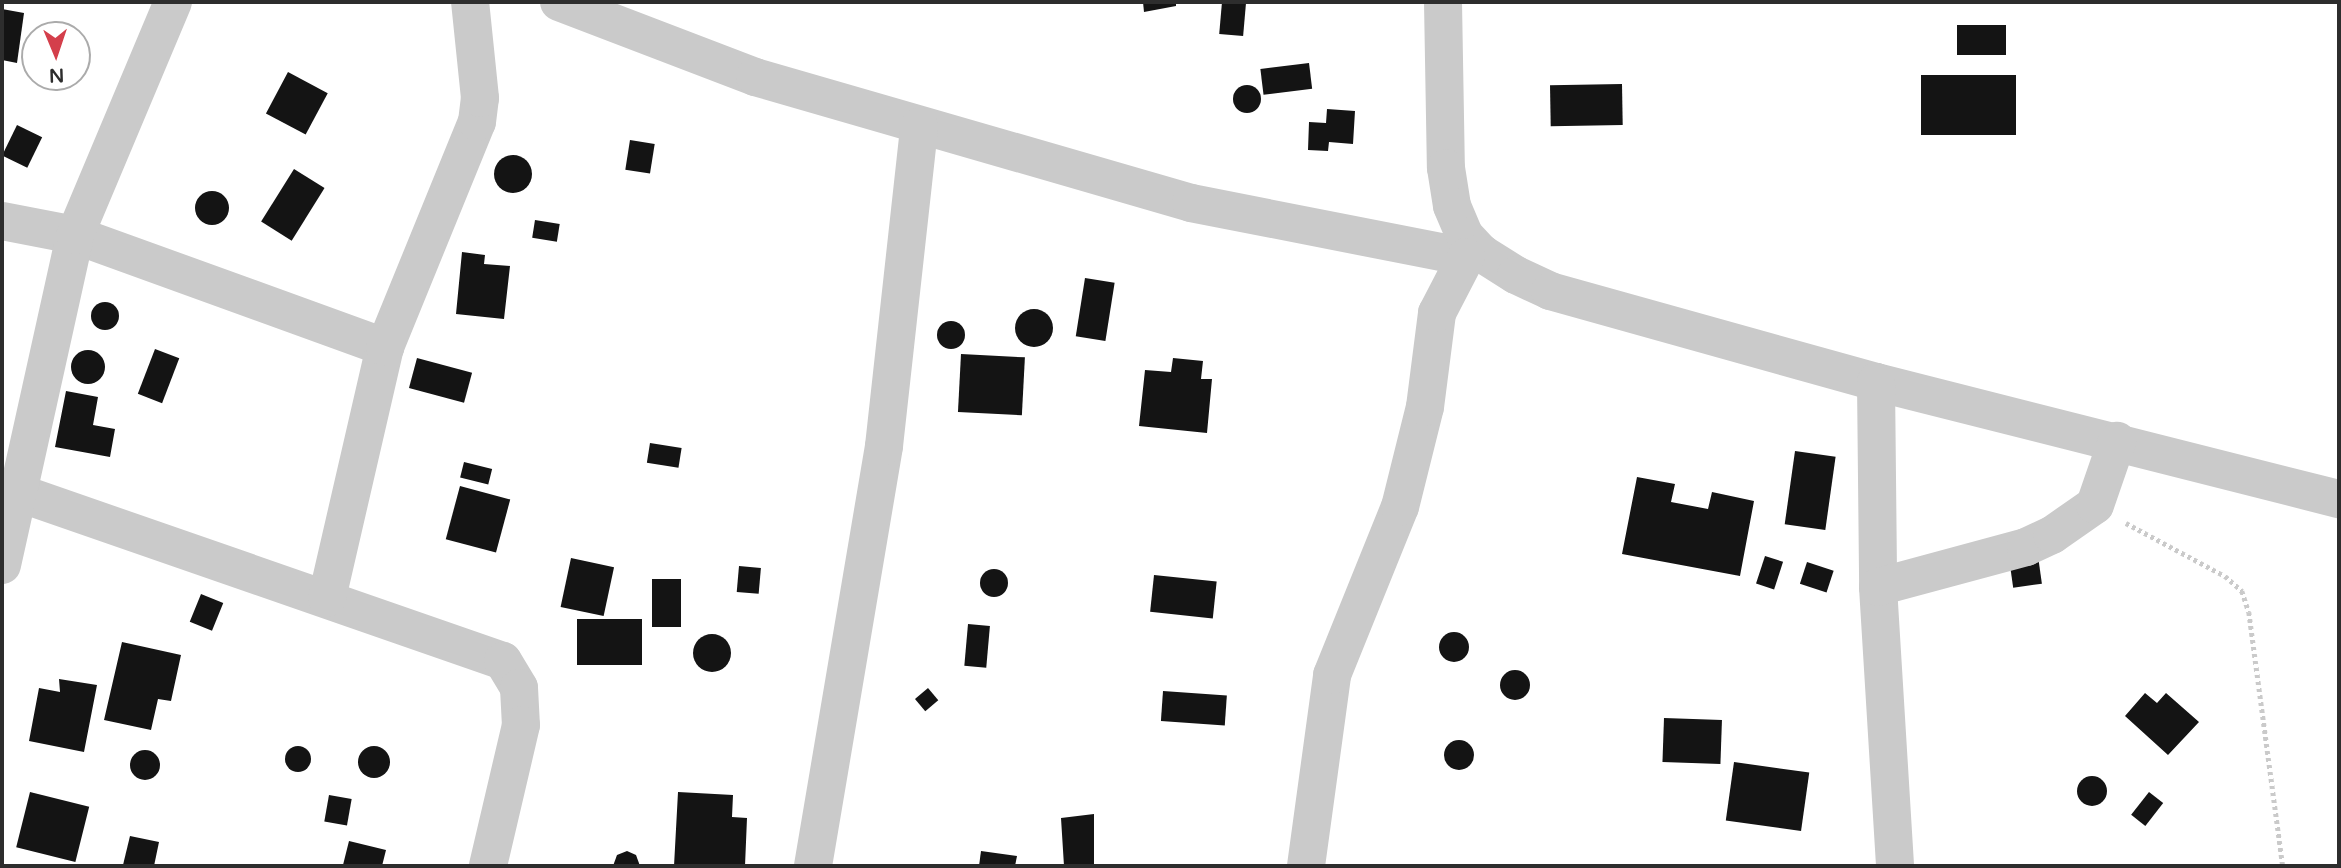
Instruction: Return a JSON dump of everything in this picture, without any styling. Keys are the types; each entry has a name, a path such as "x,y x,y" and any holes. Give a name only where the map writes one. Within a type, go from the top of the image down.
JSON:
{"street":[{"path":"2,565 11,489 75,235 173,2"},
{"path":"327,598 385,347 477,122 480,88 470,2"},
{"path":"559,2 755,77 919,127 1191,203 1473,255 1550,291 1876,382 2339,499"},
{"path":"1443,2 1446,168 1452,206 1473,255"},
{"path":"813,866 884,446 919,127"},
{"path":"2,221 75,235 385,347"},
{"path":"1306,866 1332,676 1400,507 1425,407 1437,313 1473,255"},
{"path":"1876,382 1878,587 1895,866"},
{"path":"1878,587 2026,547 2095,506 2118,441"},
{"path":"11,489 503,661 519,688 521,725 488,866"}],"path":[{"path":"2095,506 2225,576 2242,591 2249,612 2283,866"}],"building":[{"path":"1143,2 1176,2 1176,6 1144,12"},
{"path":"1222,2 1246,4 1243,36 1219,34"},
{"path":"2,9 24,13 17,63 2,60"},
{"path":"1957,25 2006,25 2006,55 1957,55"},
{"path":"1309,63 1312,89 1264,95 1260,69"},
{"path":"288,72 328,93 306,135 266,113"},
{"path":"1921,75 2016,75 2016,135 1921,135"},
{"path":"1622,84 1623,125 1551,126 1550,85"},
{"path":"1247,85 1257,89 1261,99 1257,109 1247,113 1237,109 1233,99 1237,89"},
{"path":"1327,109 1355,111 1353,144 1329,142 1328,151 1308,150 1309,122 1326,123"},
{"path":"17,125 42,137 27,168 2,156"},
{"path":"630,140 655,144 650,174 625,170"},
{"path":"513,155 526,161 532,174 526,187 513,193 500,187 494,174 500,161"},
{"path":"294,169 325,188 292,241 261,222"},
{"path":"212,191 224,196 229,208 224,220 212,225 200,220 195,208 200,196"},
{"path":"535,220 560,224 557,242 532,238"},
{"path":"462,252 485,255 484,264 510,266 504,319 456,314"},
{"path":"1085,278 1115,283 1105,341 1076,336"},
{"path":"105,302 115,306 119,316 115,326 105,330 95,326 91,316 95,306"},
{"path":"1034,309 1047,315 1053,328 1047,341 1034,347 1021,341 1015,328 1021,315"},
{"path":"951,321 961,325 965,335 961,345 951,349 941,345 937,335 941,325"},
{"path":"155,349 179,358 162,403 138,394"},
{"path":"88,350 100,355 105,367 100,379 88,384 76,379 71,367 76,355"},
{"path":"961,354 1025,357 1022,415 958,412"},
{"path":"417,358 472,373 464,403 409,388"},
{"path":"1173,358 1203,361 1201,379 1212,379 1207,433 1139,426 1145,370 1171,372"},
{"path":"66,391 98,397 93,425 115,429 110,457 55,447"},
{"path":"650,443 682,448 678,468 647,463"},
{"path":"1795,451 1836,457 1825,530 1785,524"},
{"path":"464,462 492,469 488,485 460,478"},
{"path":"1637,477 1675,484 1671,502 1708,509 1712,492 1754,501 1740,576 1622,554"},
{"path":"460,486 510,499 496,553 446,539"},
{"path":"1765,556 1783,562 1774,589 1756,584"},
{"path":"2038,556 2042,584 2013,588 2009,560"},
{"path":"571,558 614,567 604,616 561,607"},
{"path":"1807,562 1834,571 1827,593 1800,584"},
{"path":"739,566 761,568 759,594 737,592"},
{"path":"994,569 1004,573 1008,583 1004,593 994,597 984,593 980,583 984,573"},
{"path":"1154,575 1217,582 1213,618 1150,612"},
{"path":"652,579 681,579 681,627 652,627"},
{"path":"201,594 223,603 212,631 190,622"},
{"path":"577,619 642,619 642,665 577,665"},
{"path":"968,624 990,626 986,668 964,666"},
{"path":"1454,632 1460,633 1468,641 1468,653 1460,661 1454,662 1448,661 1440,653 1439,647 1440,641 1448,633"},
{"path":"712,634 725,640 731,653 725,666 712,672 699,666 693,653 699,640"},
{"path":"122,642 181,655 171,701 158,699 151,730 104,720"},
{"path":"1515,670 1525,675 1530,685 1525,695 1515,700 1505,695 1500,685 1505,675"},
{"path":"59,679 97,685 84,752 29,741 39,688 60,692"},
{"path":"928,688 938,700 925,711 915,699"},
{"path":"1163,691 1227,695 1225,725 1161,721"},
{"path":"2145,693 2157,703 2166,693 2199,722 2168,755 2125,716"},
{"path":"1664,718 1722,720 1720,764 1662,762"},
{"path":"1459,740 1465,741 1473,749 1473,761 1465,769 1459,770 1453,769 1445,761 1444,755 1445,749 1453,741"},
{"path":"298,746 307,750 311,759 307,768 298,772 289,768 285,759 289,750"},
{"path":"374,746 385,751 390,762 385,773 374,778 363,773 358,762 363,751"},
{"path":"145,750 151,751 159,759 159,771 151,779 145,780 139,779 131,771 130,765 131,759 139,751"},
{"path":"1734,762 1809,773 1801,831 1726,820"},
{"path":"2092,776 2098,777 2106,785 2106,797 2098,805 2092,806 2086,805 2078,797 2077,791 2078,785 2086,777"},
{"path":"30,792 89,807 75,862 16,847"},
{"path":"678,792 733,795 732,817 747,818 745,866 674,866"},
{"path":"2149,792 2163,803 2145,826 2131,815"},
{"path":"329,795 352,799 347,826 324,822"},
{"path":"1094,814 1094,866 1064,866 1061,818"},
{"path":"130,836 159,842 154,866 123,865"},
{"path":"349,841 386,850 382,866 343,865"},
{"path":"627,851 636,855 640,866 613,866 617,855"},
{"path":"981,851 1017,856 1015,866 979,866"}]}
